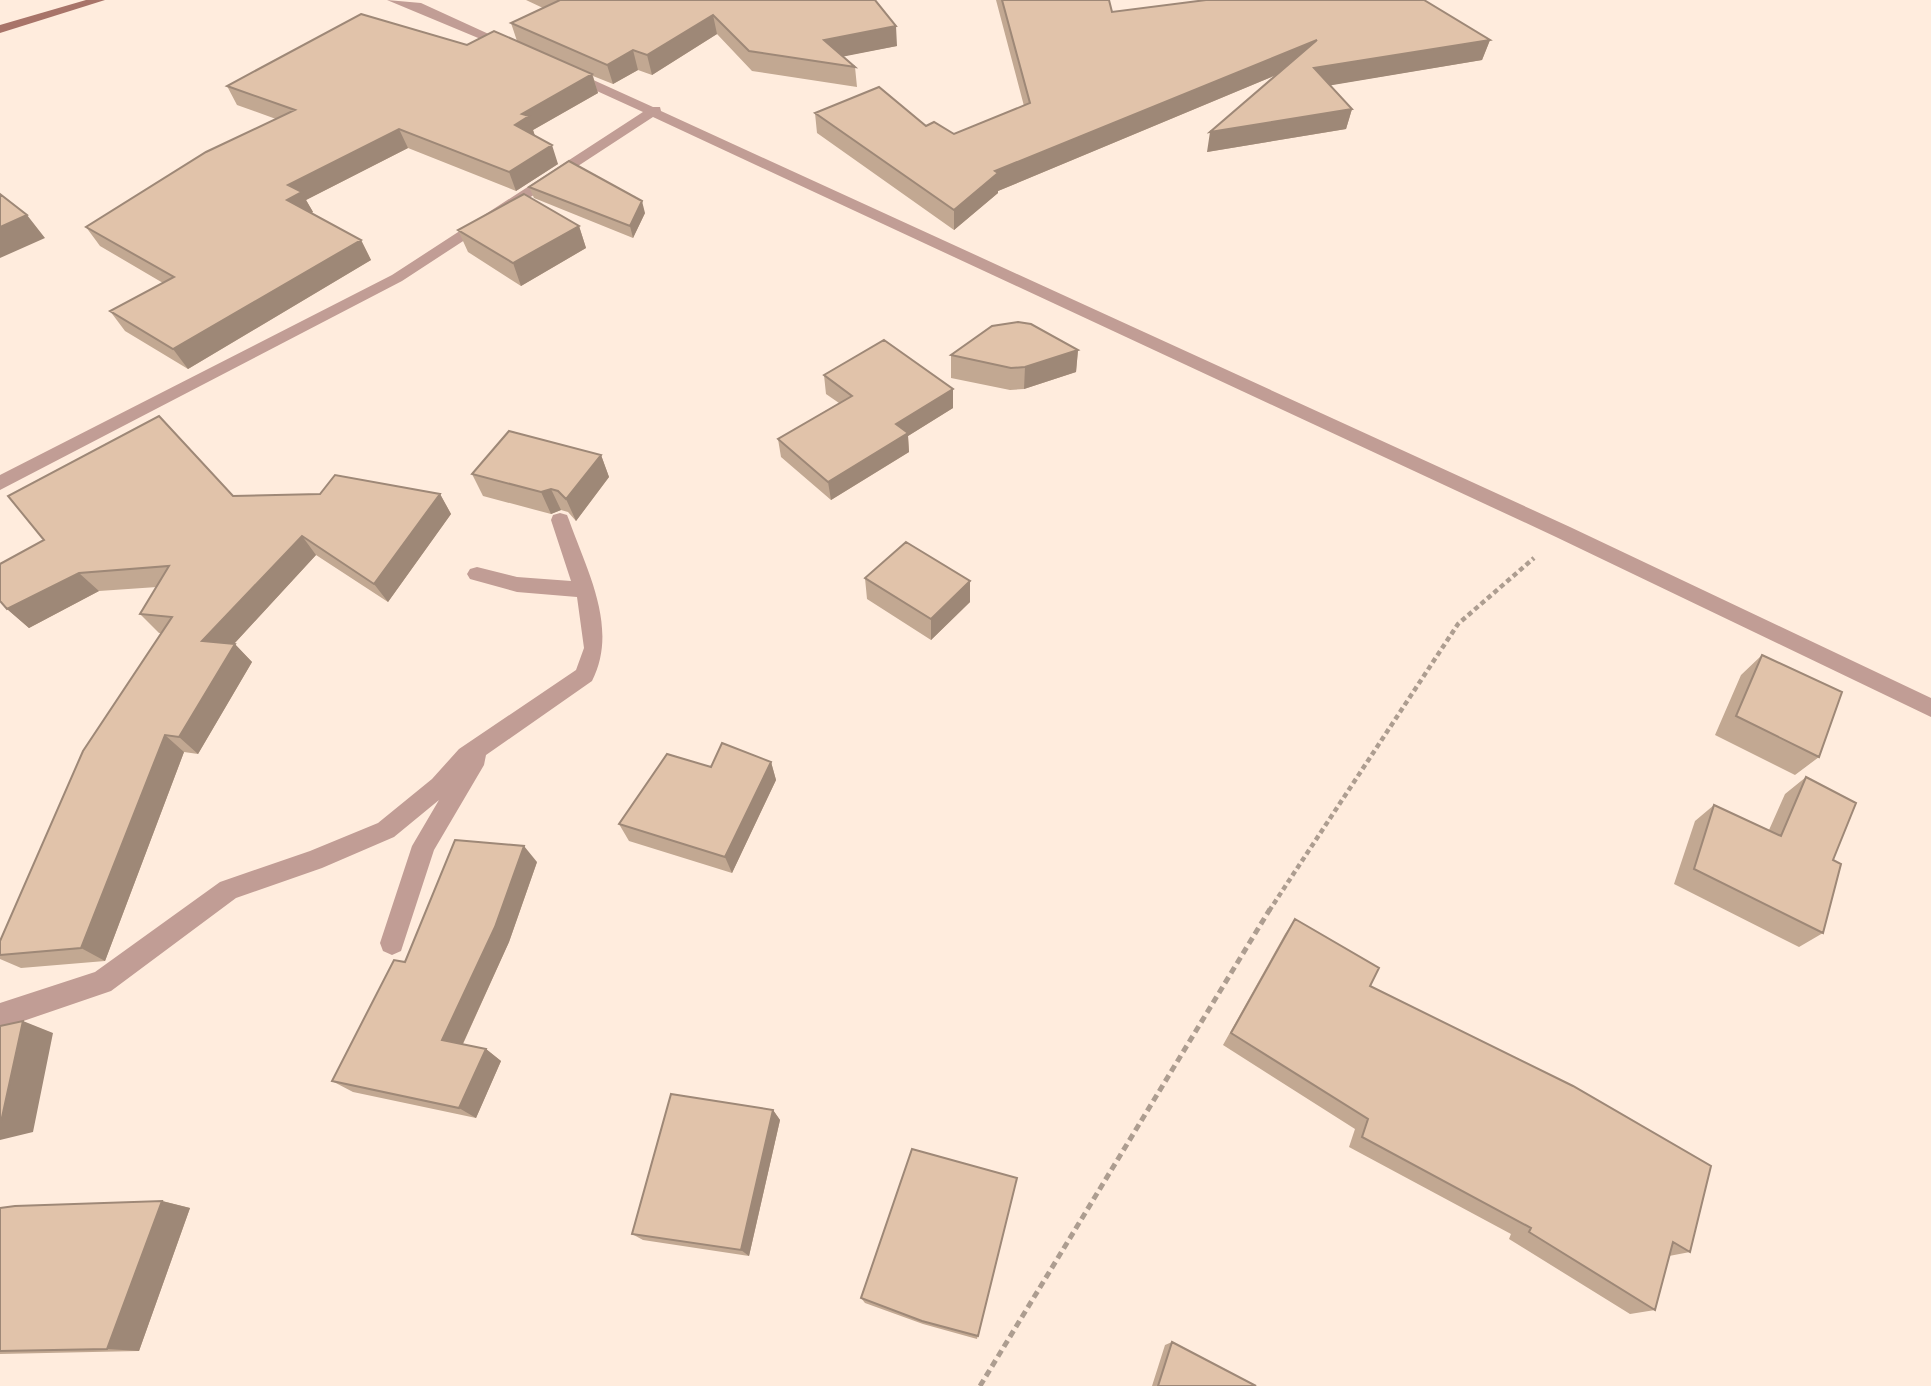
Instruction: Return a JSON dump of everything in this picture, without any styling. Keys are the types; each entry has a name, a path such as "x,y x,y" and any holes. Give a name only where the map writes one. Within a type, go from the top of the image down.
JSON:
{"main road":[{"path":"0,29 99,0"}],"street":[{"path":"393,0 417,6 529,55"},
{"path":"554,66 1563,532 1931,708"},
{"path":"0,483 397,278 654,110"},
{"path":"0,1016 102,982 228,890 314,860 386,830 440,786 467,756 585,675 594,648 590,607 559,520"},
{"path":"477,575 508,585 544,589 584,589"},
{"path":"392,943 424,846 484,743"},
{"path":"401,817 424,846"}],"path":[{"path":"980,1386 1287,882 1458,624 1563,532"}],"building":[{"path":"560,0 875,0 896,26 824,40 855,67 749,51 713,15 647,55 633,50 607,65 511,23"},
{"path":"1002,0 1109,0 1112,12 1206,0 1424,0 1490,40 1314,68 1352,109 1210,132 1317,40 995,171 998,173 954,210 815,113 879,87 926,126 934,122 954,134 1030,103"},
{"path":"361,14 467,45 494,31 592,74 522,114 529,116 515,125 552,145 509,172 399,129 288,185 302,192 287,200 361,240 173,349 110,311 174,277 86,227 206,152 295,110 227,86"},
{"path":"569,161 642,201 630,226 529,187"},
{"path":"0,194 27,215 0,227"},
{"path":"524,194 579,226 513,263 458,230"},
{"path":"1018,322 1031,324 1078,350 1025,367 1011,368 951,355 992,326"},
{"path":"884,340 953,389 896,424 908,433 828,482 778,439 852,396 824,375"},
{"path":"159,416 233,496 320,494 335,475 440,494 374,584 302,536 202,641 235,644 179,737 165,735 81,948 0,955 0,941 83,751 172,617 140,614 169,566 79,573 7,609 0,601 0,564 44,540 8,496"},
{"path":"509,431 601,455 566,499 558,491 551,489 541,492 472,474"},
{"path":"906,542 970,581 931,619 865,578"},
{"path":"1762,655 1842,692 1819,757 1736,716"},
{"path":"722,743 771,762 725,857 619,824 667,754 711,767"},
{"path":"1806,777 1856,803 1833,860 1841,864 1823,933 1694,869 1714,805 1781,836"},
{"path":"455,840 524,846 495,927 442,1040 486,1049 459,1108 332,1081 394,960 405,962"},
{"path":"1295,919 1379,968 1370,986 1573,1086 1711,1166 1690,1252 1673,1242 1655,1310 1529,1232 1531,1228 1362,1137 1368,1119 1231,1033"},
{"path":"23,1021 1,1122 0,1122 0,1026"},
{"path":"671,1094 773,1110 741,1250 632,1234"},
{"path":"912,1149 1017,1178 978,1336 922,1321 861,1298"},
{"path":"162,1201 107,1349 0,1351 0,1208"},
{"path":"1172,1342 1256,1386 1158,1386"}]}
